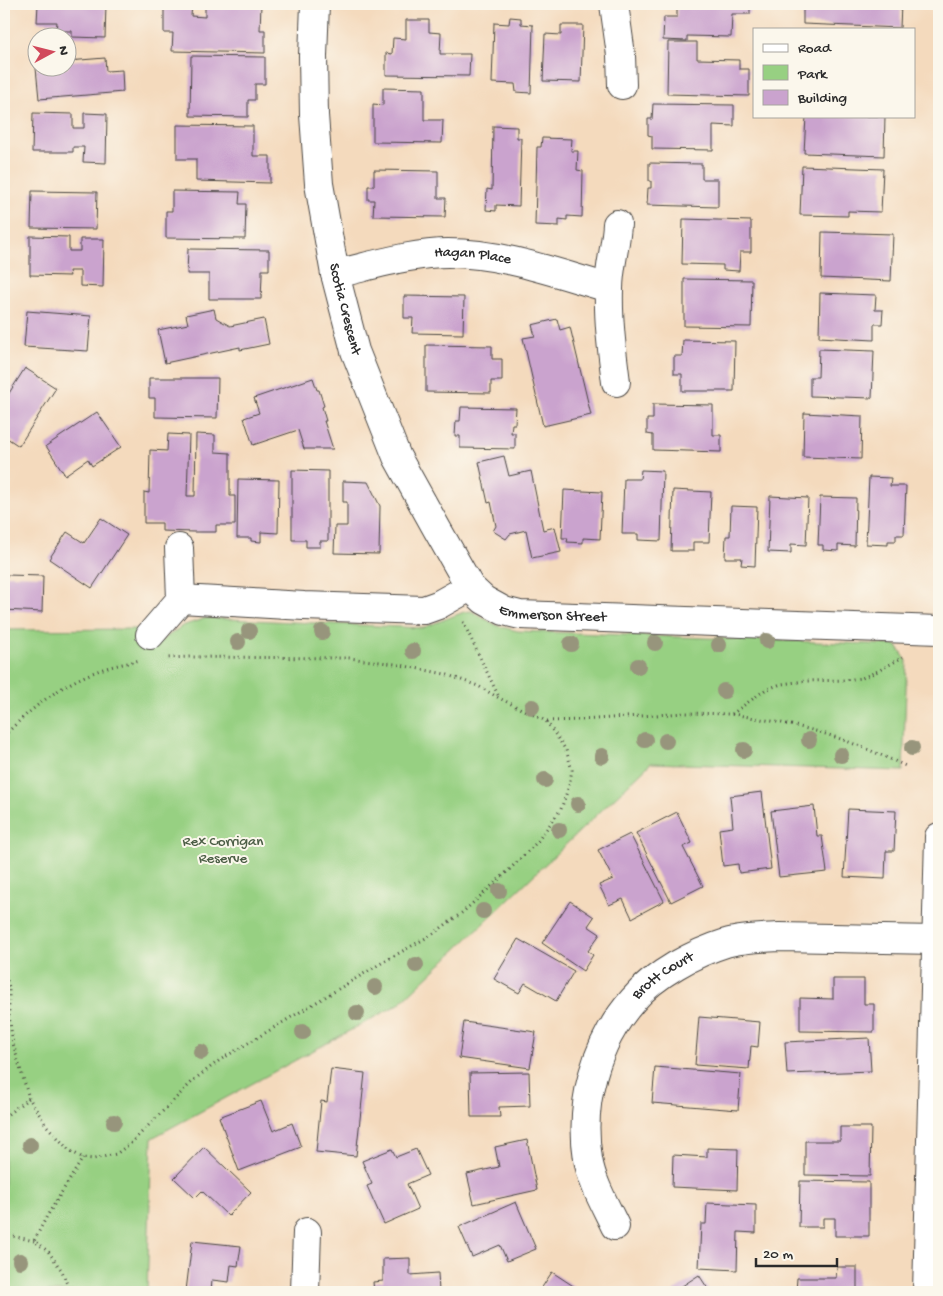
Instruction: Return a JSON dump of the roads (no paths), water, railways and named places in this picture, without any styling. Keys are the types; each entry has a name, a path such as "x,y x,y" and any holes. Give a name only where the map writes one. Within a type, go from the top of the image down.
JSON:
{"street":[{"name":"Scotia Crescent","path":"315,4 313,56 314,115 319,184 335,274 355,351 397,457 436,529 461,592"},
{"path":"614,4 621,55 622,85"},
{"path":"616,382 611,342 609,288 617,238 617,224"},
{"name":"Hagan Place","path":"335,274 421,256 447,253 516,261 609,288"},
{"path":"151,651 181,599 179,548"},
{"path":"181,599 424,610 438,605 461,592"},
{"name":"Emmerson Street","path":"461,592 484,600 504,611 520,615 939,630"},
{"path":"927,1292 939,837"},
{"name":"Brott Court","path":"615,1226 598,1190 588,1161 587,1102 592,1076 602,1048 618,1019 634,999 654,980 701,952 728,943 753,938 936,940"},
{"path":"305,1292 307,1232"}],"park label":[{"name":"Rex Corrigan Reserve","path":"223,850"}]}
